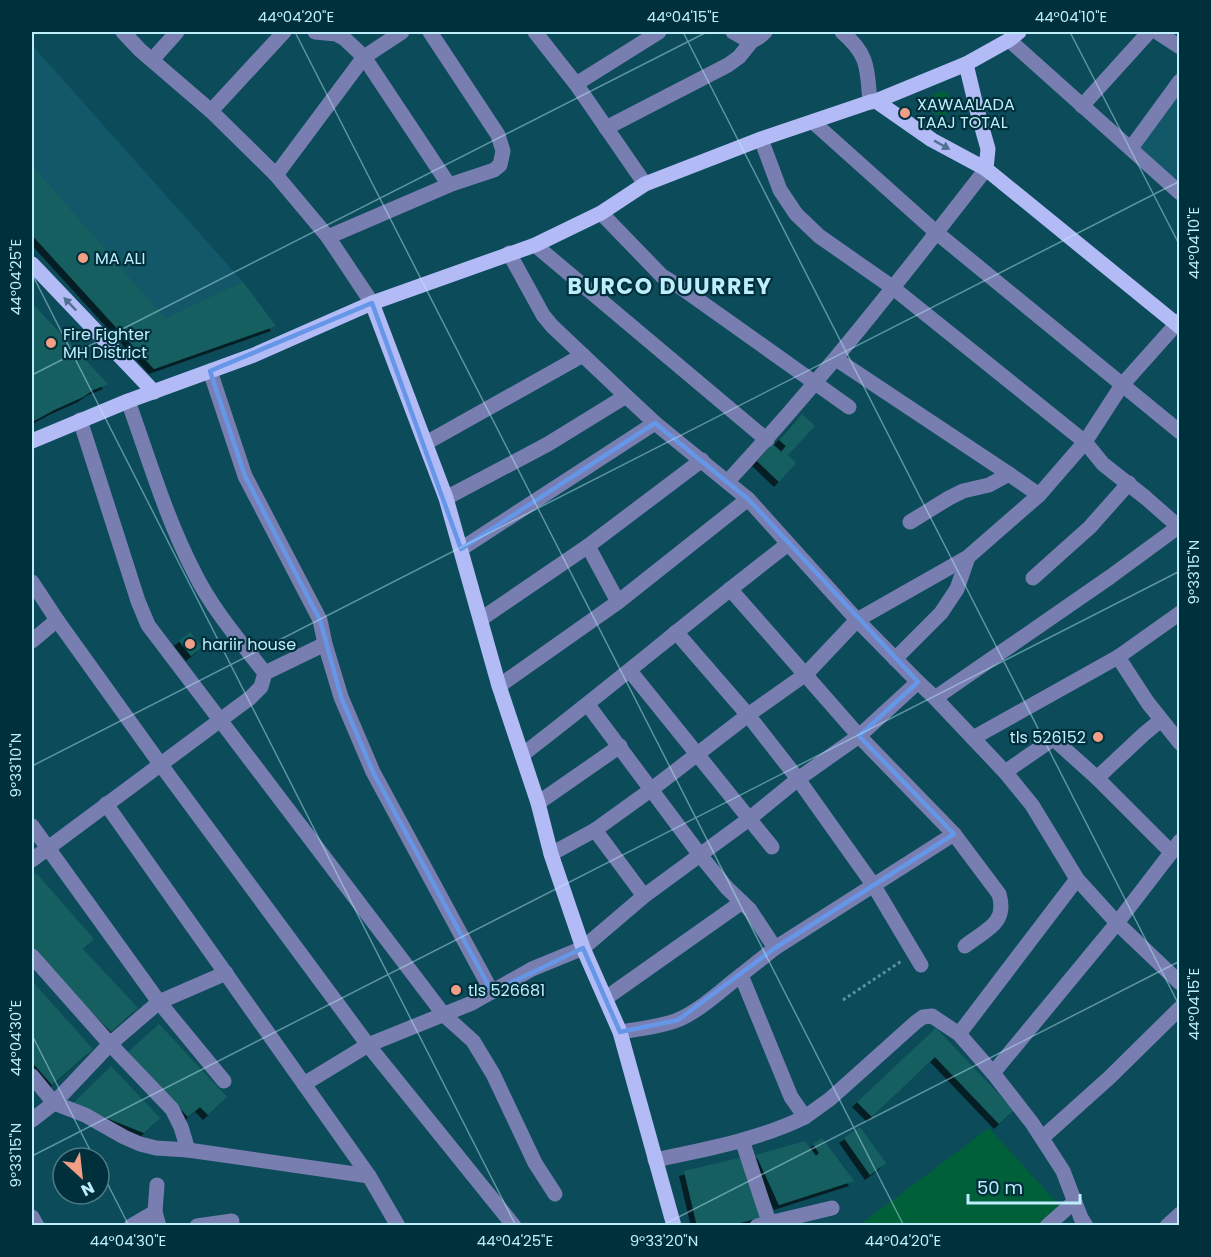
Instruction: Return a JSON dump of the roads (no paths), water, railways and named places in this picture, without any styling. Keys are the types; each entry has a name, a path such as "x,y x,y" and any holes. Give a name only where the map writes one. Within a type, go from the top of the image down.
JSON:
{"main road":[{"path":"32,441 128,401 254,355 372,303 535,244 601,213 645,183 761,139 873,102 966,64 1014,36"},
{"path":"966,64 976,110 988,149 986,169"},
{"path":"873,102 932,140 986,169 1178,323"},
{"path":"32,264 154,392"},
{"path":"372,303 446,498 499,686 538,803 551,854 583,948 620,1032 674,1226"}],"street":[{"path":"123,32 140,50 211,111 276,175 328,237 372,303"},
{"path":"152,60 177,32"},
{"path":"211,111 284,32"},
{"path":"315,32 336,34 345,39 364,57 449,185"},
{"path":"276,175 364,57 402,32"},
{"path":"328,237 449,185 494,170 501,165 502,151 498,135 430,32"},
{"path":"576,84 659,32"},
{"path":"733,32 747,40 758,36"},
{"path":"842,32 862,53 873,102"},
{"path":"1082,106 1149,32"},
{"path":"1157,32 1179,47"},
{"path":"540,33 645,183"},
{"path":"606,128 728,65 739,57 758,36"},
{"path":"1014,36 1082,106 1179,193"},
{"path":"1131,148 1179,81"},
{"path":"813,122 937,233 1179,432"},
{"path":"761,139 780,190 796,214 819,236 892,287 1085,442 1103,465 1129,483 1179,528 935,698"},
{"path":"728,481 767,440 836,359 986,169"},
{"path":"601,213 662,276 849,407"},
{"path":"535,244 767,440"},
{"path":"508,253 543,315 552,326 655,423 748,499 858,620 1005,772 1032,805 1077,879 1117,924 1179,983"},
{"path":"551,854 596,830 806,674 858,620 968,557 1039,495 1085,442 1122,385 1178,323"},
{"path":"426,443 583,355"},
{"path":"836,359 1039,495"},
{"path":"210,371 245,476 320,620 341,697 373,772 492,992"},
{"path":"446,498 548,444 626,396"},
{"path":"128,401 170,518 194,573 213,605 265,673"},
{"path":"80,420 138,601 148,625 444,1015 473,1041 493,1074 535,1163 555,1194"},
{"path":"461,549 655,423"},
{"path":"481,619 588,546 702,460"},
{"path":"910,522 963,491 989,485 1009,474"},
{"path":"1033,578 1090,527 1129,483"},
{"path":"499,686 618,602 748,499"},
{"path":"522,755 588,705 788,544"},
{"path":"588,546 618,602"},
{"path":"895,659 941,613 957,589 968,557"},
{"path":"32,582 161,765 368,1045 514,1226"},
{"path":"730,589 860,736 954,834 999,894 1002,904 1001,914 996,923 965,946"},
{"path":"973,738 1118,657 1179,613"},
{"path":"32,641 57,620"},
{"path":"676,632 748,715 798,779 874,886 917,958"},
{"path":"32,860 250,698 261,687 265,673 325,644"},
{"path":"1118,657 1179,743"},
{"path":"630,671 772,847"},
{"path":"304,1084 368,1045 472,1003 532,969 583,948 644,896 749,819 798,779 860,736 918,682"},
{"path":"588,705 700,855 727,888 750,910 776,948"},
{"path":"1097,778 1161,720"},
{"path":"993,1073 1117,924 1175,846 1054,740 1005,772"},
{"path":"538,803 620,746"},
{"path":"106,804 369,1176 398,1226"},
{"path":"32,826 159,1002 224,1081"},
{"path":"596,830 644,896"},
{"path":"620,1032 678,1020 696,1010 776,948 954,834"},
{"path":"959,1034 1077,879"},
{"path":"606,998 742,902"},
{"path":"32,956 110,1044 172,1109 181,1127 188,1150"},
{"path":"32,1120 54,1103 110,1044 159,1002 225,973"},
{"path":"741,975 791,1096 805,1117"},
{"path":"1042,1138 1110,1077 1179,1008"},
{"path":"655,1160 742,1140 805,1117 830,1099 923,1017 932,1016 959,1034 993,1073 1042,1138 1063,1171 1074,1202 1086,1226"},
{"path":"32,1076 54,1103 85,1115 140,1144 369,1176"},
{"path":"742,1140 763,1224 832,1208"},
{"path":"131,1226 157,1219 157,1185"},
{"path":"1047,1226 1074,1202"},
{"path":"1167,1226 1179,1214"},
{"path":"198,1226 232,1221"}],"place":[{"name":"XAWAALADA TAAJ TOTAL","path":"905,113"},
{"name":"MA ALI","path":"83,258"},
{"name":"Fire Fighter MH District","path":"51,343"},
{"name":"hariir house","path":"190,644"},
{"name":"tls 526152","path":"1098,737"},
{"name":"tls 526681","path":"456,990"}],"district":[{"name":"BURCO DUURREY","path":"670,286"}]}
